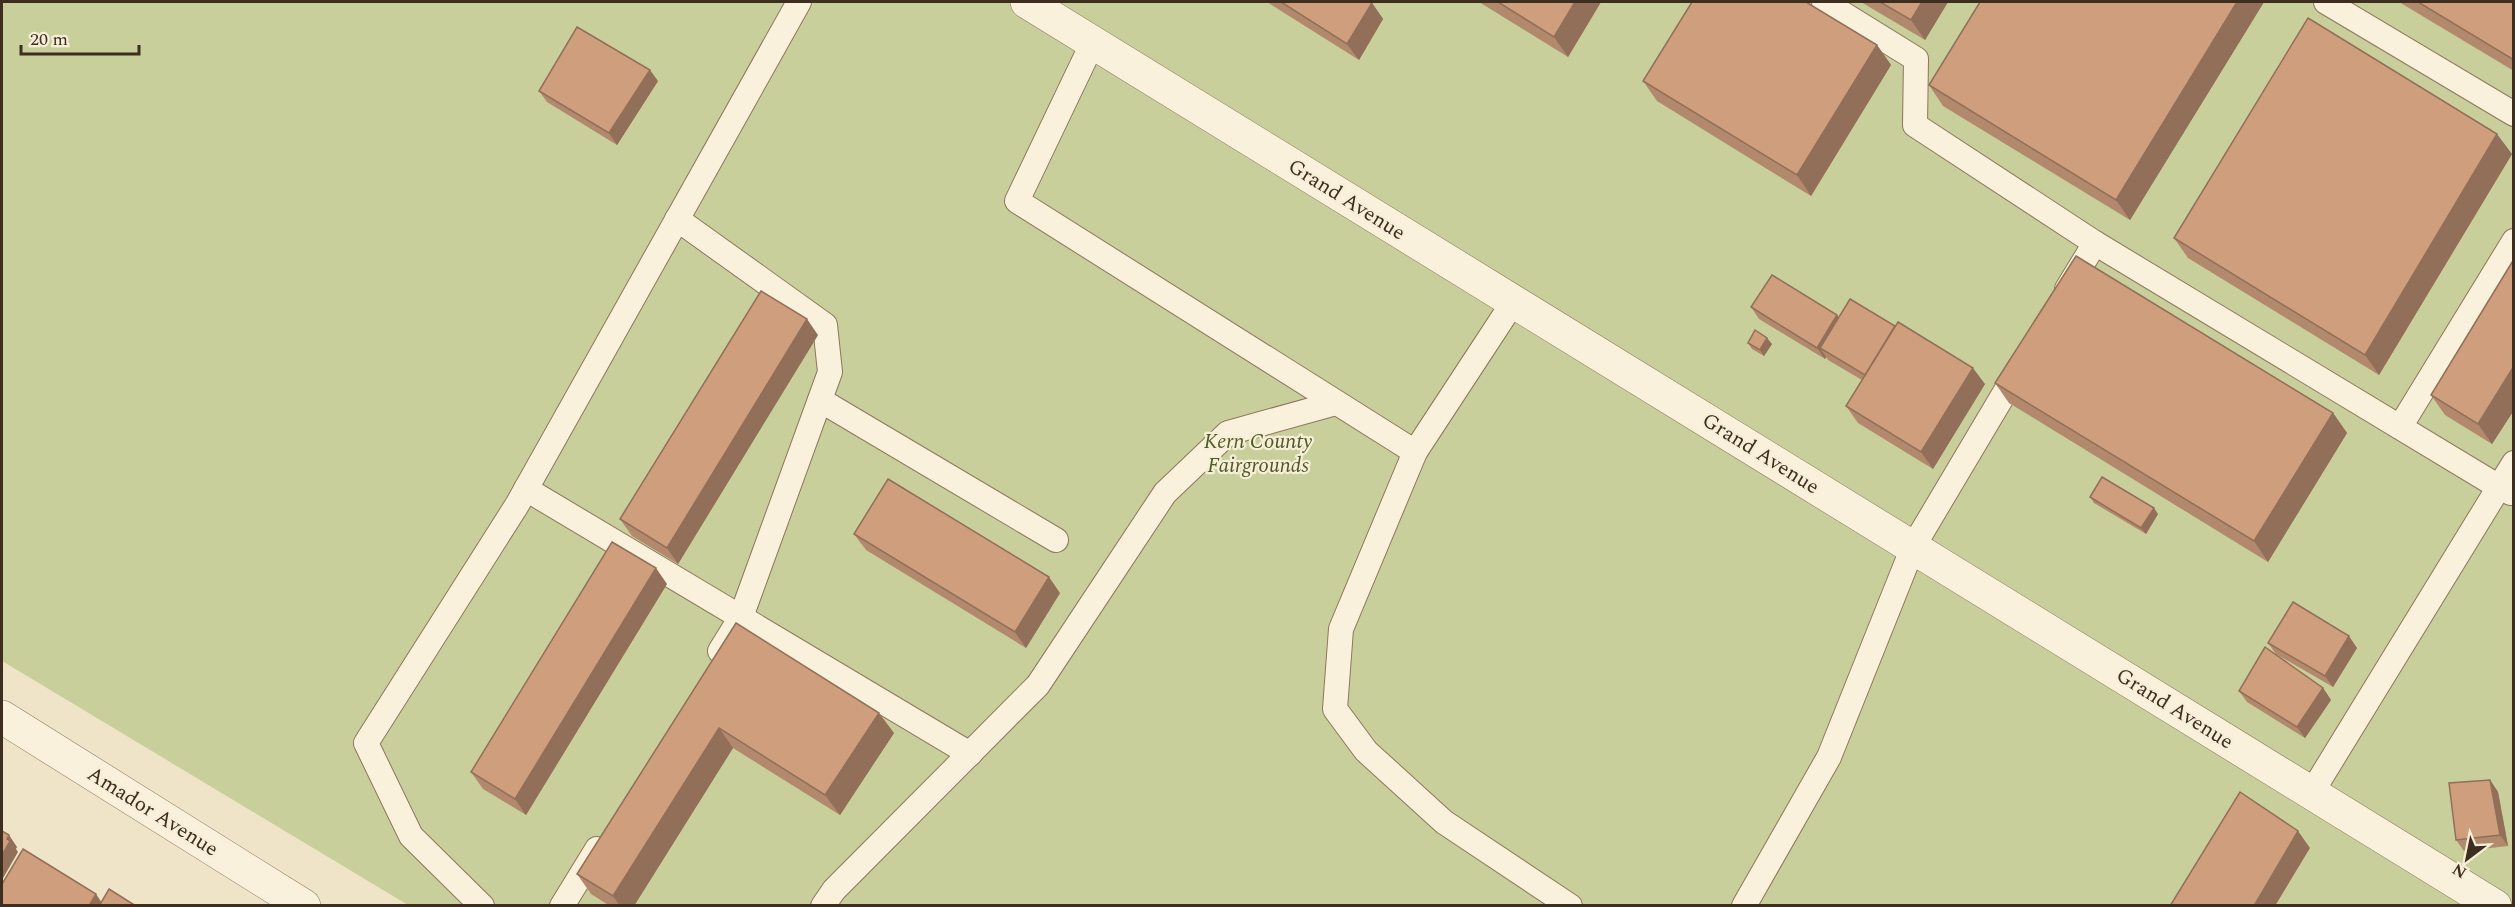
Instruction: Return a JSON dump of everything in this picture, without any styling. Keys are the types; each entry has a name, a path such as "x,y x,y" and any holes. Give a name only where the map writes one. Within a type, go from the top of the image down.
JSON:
{"street":[{"name":"Grand Avenue","path":"1027,2 2495,906"},
{"name":"Amador Avenue","path":"2,717 304,906"}],"lane":[{"path":"482,906 411,836 366,743 526,489 800,2"},
{"path":"1824,2 1916,59 1915,125 2095,243 2506,491"},
{"path":"2326,2 2514,114"},
{"path":"1093,42 1017,201 1415,452"},
{"path":"677,219 825,325 830,372 741,617 710,667"},
{"path":"2400,427 2514,241"},
{"path":"2058,303 2095,243"},
{"path":"1514,301 1415,452 1341,629 1335,709 1366,751 1444,822 1570,906"},
{"path":"1744,906 1829,757 1913,547 2034,344"},
{"path":"820,400 1056,540"},
{"path":"823,906 834,890 1038,685 1165,493 1228,433 1336,403"},
{"path":"2312,792 2506,491 2514,463"},
{"path":"526,489 970,754"},
{"path":"562,906 612,826"}],"green space":[{"name":"Kern County Fairgrounds","path":"2,2 2513,2 2513,905 408,905 2,661"}],"building":[{"path":"1281,2 1369,2 1372,3 1347,44"},
{"path":"1498,2 1575,2 1554,37"},
{"path":"1692,2 1806,2 1877,45 1797,175 1643,81"},
{"path":"1880,2 1922,2 1911,20"},
{"path":"1980,2 2237,2 2116,200 1929,85"},
{"path":"2418,2 2514,2 2514,60"},
{"path":"2308,18 2497,134 2365,355 2174,238"},
{"path":"577,27 650,70 609,133 539,91"},
{"path":"2076,256 2333,413 2254,541 1995,383"},
{"path":"2514,259 2514,366 2478,424 2431,395"},
{"path":"1772,275 1837,315 1817,348 1751,307"},
{"path":"761,291 807,319 667,548 620,519"},
{"path":"1850,299 1895,326 1865,375 1820,348"},
{"path":"1898,322 1973,368 1921,452 1846,406"},
{"path":"1755,330 1767,338 1760,350 1748,343"},
{"path":"2102,477 2154,508 2141,528 2090,497"},
{"path":"888,479 1049,577 1015,632 854,534"},
{"path":"612,542 656,568 515,799 471,772"},
{"path":"2293,602 2349,636 2325,676 2268,643"},
{"path":"736,623 879,713 825,795 719,728 613,896 577,874"},
{"path":"2265,647 2323,688 2297,727 2239,691"},
{"path":"2490,780 2500,835 2456,840 2449,783"},
{"path":"2240,792 2298,831 2254,906 2170,906"},
{"path":"2,831 9,835 7,839 10,841 2,855"},
{"path":"23,849 96,894 89,906 2,906 2,884"},
{"path":"109,889 136,906 99,906"}]}
